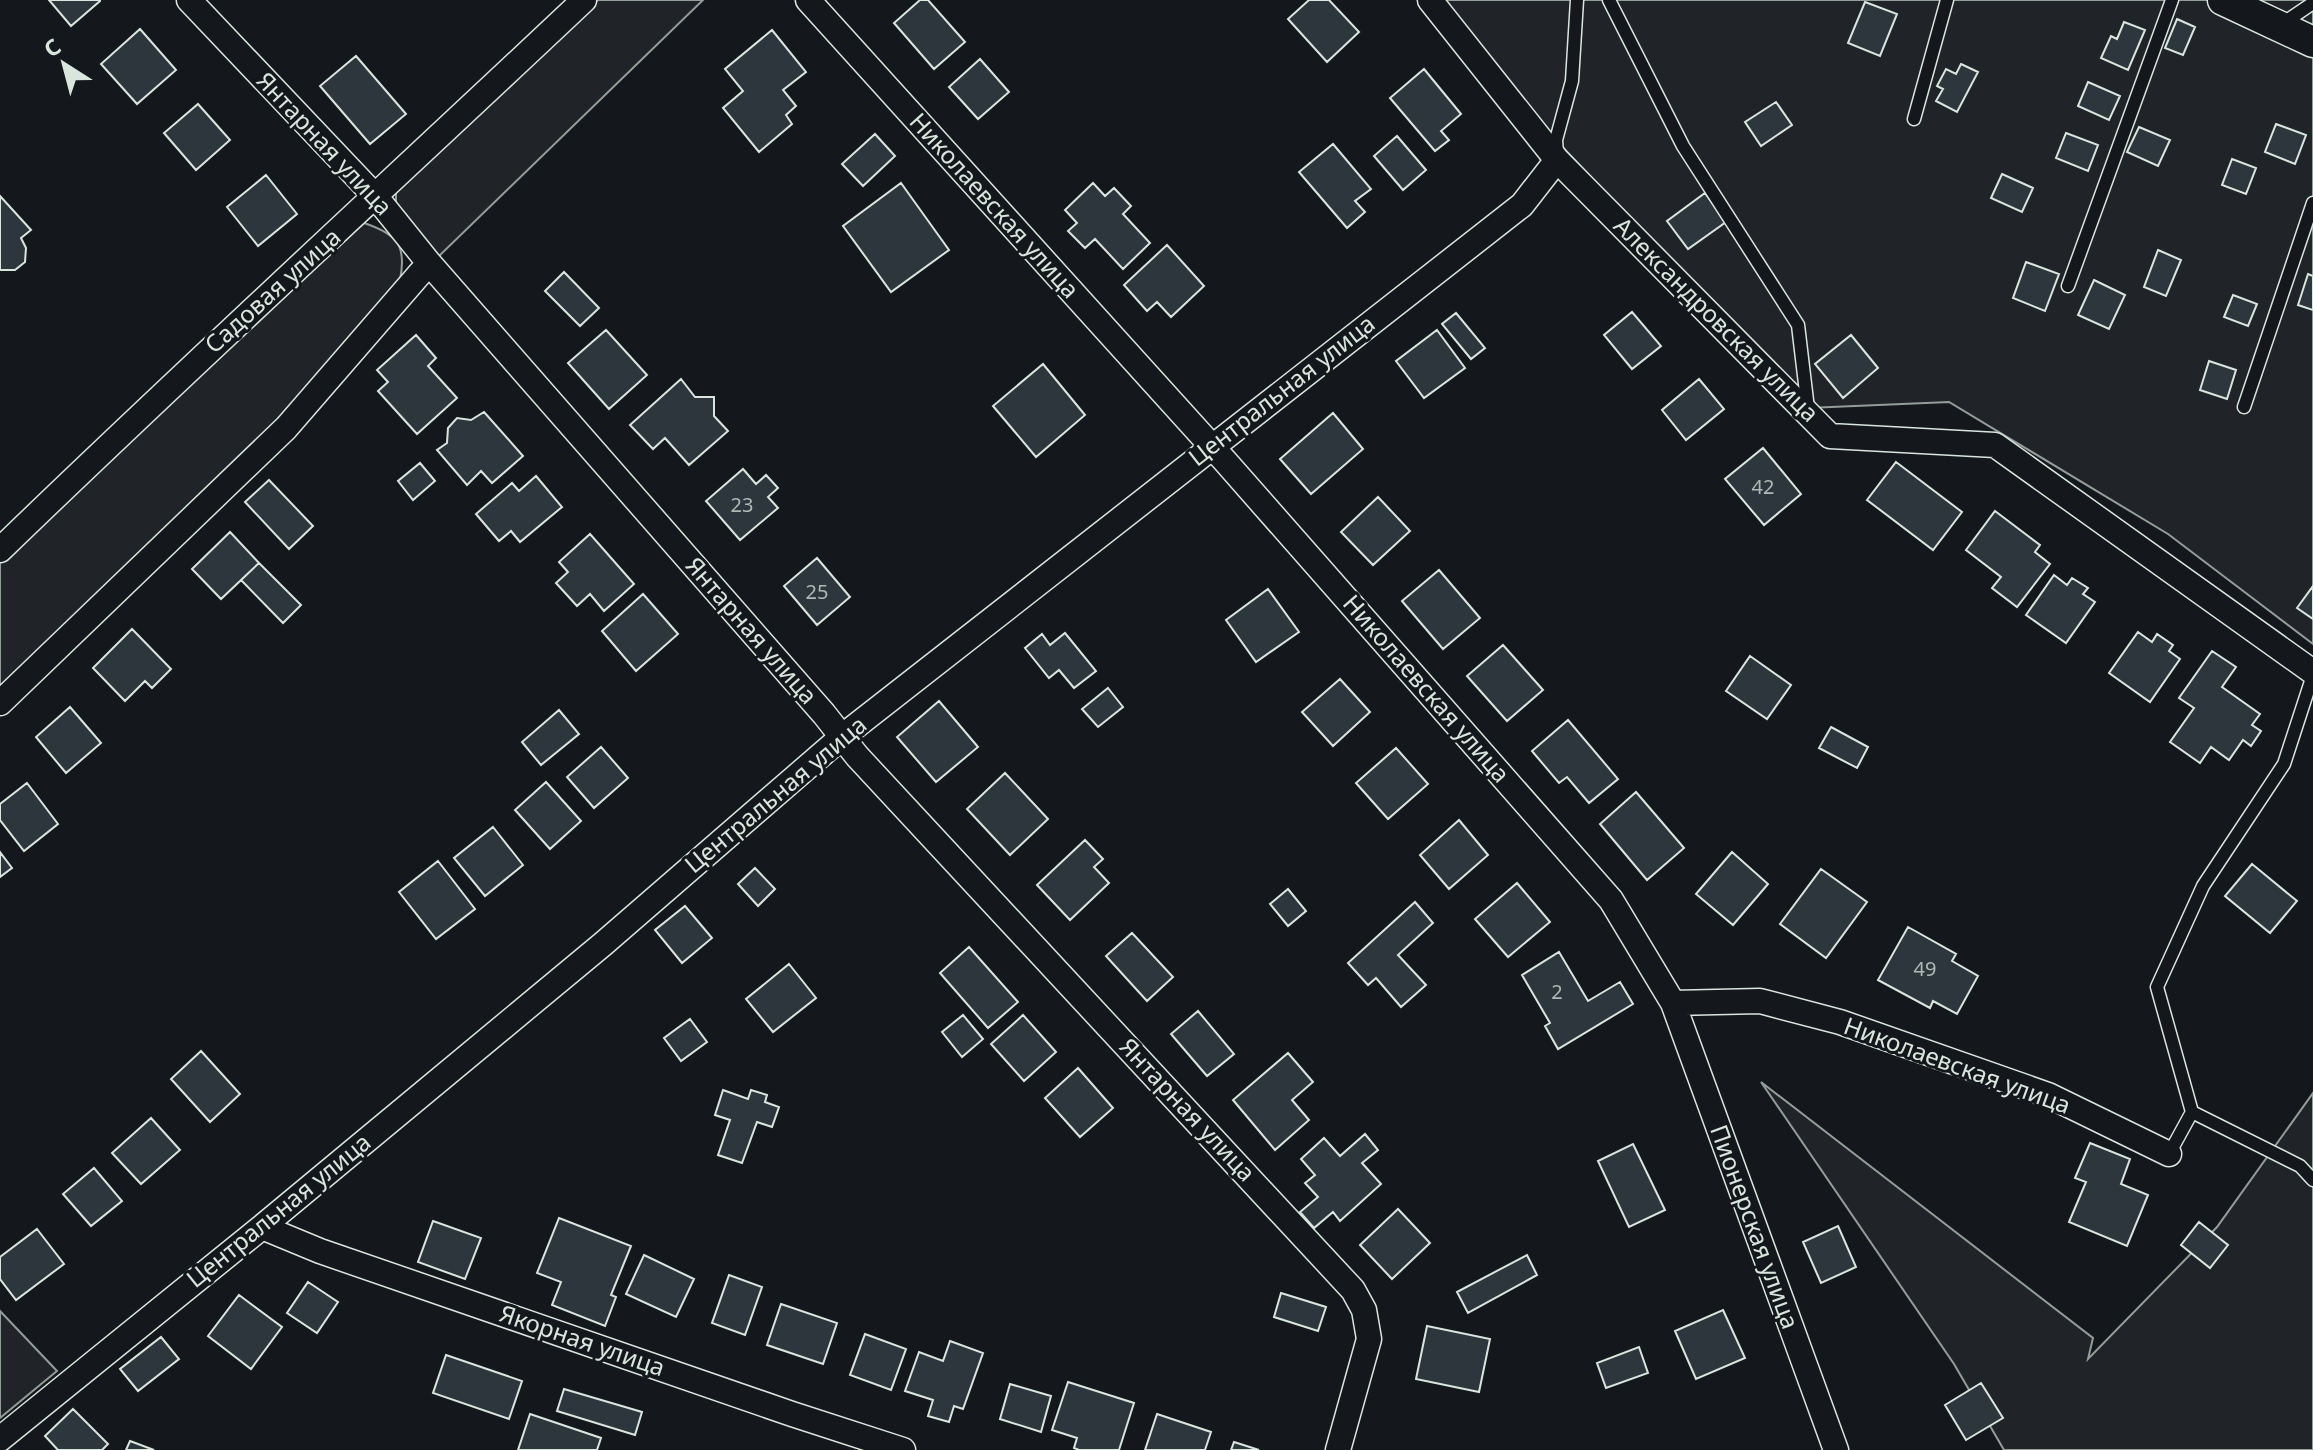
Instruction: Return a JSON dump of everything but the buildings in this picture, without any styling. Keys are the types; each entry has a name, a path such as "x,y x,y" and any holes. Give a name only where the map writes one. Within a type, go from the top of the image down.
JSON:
{"street":[{"name":"Янтарная улица","path":"189,0 376,197 429,263 843,736 857,756 1353,1290 1364,1310 1369,1339 1338,1450"},
{"name":"Садовая улица","path":"0,550 161,393 376,197 584,0"},
{"name":"Николаевская улица","path":"808,0 1611,900 1673,1003 1760,1001 1840,1022 2048,1095 2169,1154"},
{"name":"Александровская улица","path":"1430,0 1557,160 1830,436 1995,445 2313,673"},
{"path":"2223,0 2313,42"},
{"name":"Центральная улица","path":"0,1439 603,944 843,736 1522,205 1557,160"},
{"path":"0,703 286,428 429,263"},
{"name":"Пионерская улица","path":"1673,1003 1836,1450"},
{"name":"Якорная улица","path":"262,1227 364,1266 903,1450"}],"lane":[{"path":"1557,160 1556,140 1572,81 1577,0"},
{"path":"1609,0 1683,146 1798,325 1808,408 1850,437"},
{"path":"1914,119 1947,0"},
{"path":"2068,286 2172,0"},
{"path":"2280,26 2313,3"},
{"path":"2244,407 2313,203"},
{"path":"2169,1154 2192,1112 2157,987 2203,886 2284,764 2313,673"},
{"path":"2192,1112 2300,1166 2313,1180"}],"shaded area":[{"path":"598,0 703,0 438,257 396,211 396,187"},
{"path":"1436,0 2313,0 2313,644 2168,534 1949,402 1808,408 1556,140"},
{"path":"364,223 385,232 397,242 402,258 400,280 278,421 0,690 0,563 166,400 333,246"},
{"path":"1761,1082 2093,1338 2088,1359 2217,1227 2313,1093 2313,1450 2004,1450 1954,1364"},
{"path":"0,1311 57,1371 0,1418"}]}
